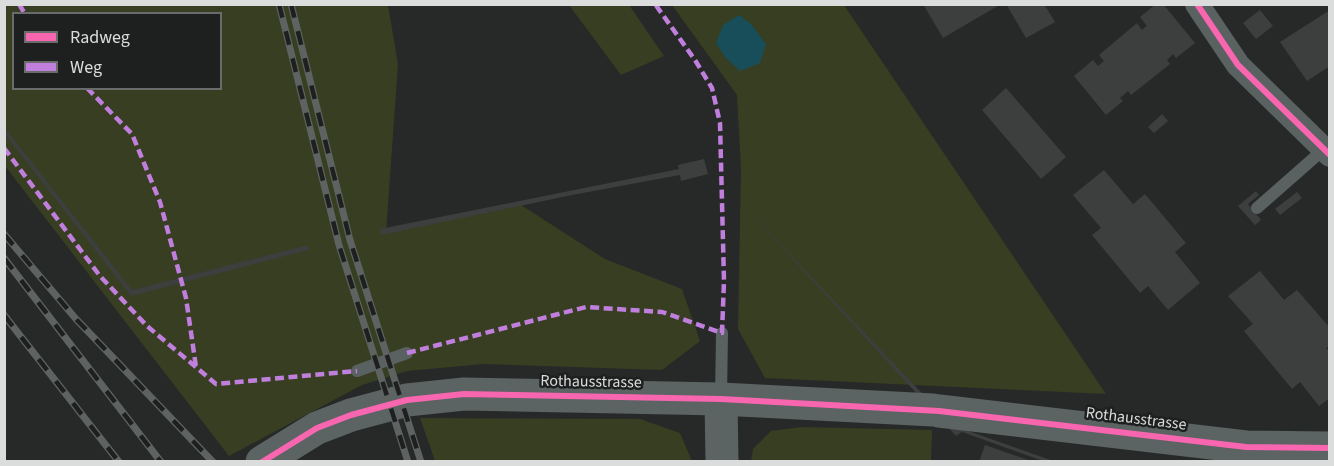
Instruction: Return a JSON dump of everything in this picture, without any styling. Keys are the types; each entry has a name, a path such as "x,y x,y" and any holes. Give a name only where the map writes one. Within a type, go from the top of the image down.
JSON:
{"street":[{"path":"1197,4 1238,65 1326,152"},
{"name":"Rothausstrasse","path":"262,462 317,428 351,415 407,400 464,394 721,399 936,411 1246,447 1329,448"},
{"path":"721,399 722,462"}],"lane":[{"path":"1257,208 1326,152"},
{"path":"721,399 722,333"},
{"path":"357,371 407,353"}],"green space":[{"path":"5,5 388,5 398,64 386,233 521,205 605,259 682,289 700,341 662,370 484,364 407,371 362,385 229,456 5,166"},
{"path":"569,5 629,5 664,56 621,75"},
{"path":"672,5 844,5 1106,394 765,378 738,329 741,169 737,95"},
{"path":"420,418 640,419 680,433 692,461 435,461"},
{"path":"802,427 932,430 931,461 751,461 753,449 771,431"}],"water":[{"path":"739,15 751,24 766,44 760,63 740,71 725,57 716,43 723,25"}],"building":[{"path":"923,4 1001,4 943,38"},
{"path":"1006,4 1044,4 1055,22 1026,38"},
{"path":"1156,4 1163,4 1195,43 1176,58 1173,54 1167,60 1170,64 1131,95 1128,91 1120,98 1123,101 1106,115 1074,76 1093,60 1098,66 1104,61 1099,55 1137,23 1142,30 1147,26 1140,17"},
{"path":"1260,10 1273,26 1256,39 1243,23"},
{"path":"1330,10 1330,66 1307,81 1280,42"},
{"path":"1006,88 1066,157 1041,179 982,110"},
{"path":"1162,114 1168,121 1154,133 1148,127"},
{"path":"4,127 132,290 308,245 309,250 131,296 4,133"},
{"path":"704,159 708,174 681,181 680,175 381,235 380,229 679,169 678,165"},
{"path":"1104,170 1133,204 1145,194 1186,243 1175,252 1200,283 1168,310 1148,286 1140,293 1092,235 1101,228 1073,195"},
{"path":"1256,191 1259,195 1248,204 1261,220 1255,225 1238,206"},
{"path":"1297,192 1302,198 1280,215 1275,209"},
{"path":"740,202 957,430 960,428 1056,462 1046,462 962,432 956,436"},
{"path":"1260,271 1284,300 1297,290 1330,328 1330,346 1326,348 1330,352 1330,398 1319,406 1300,382 1292,389 1244,331 1253,324 1228,296"},
{"path":"985,445 1031,461 1031,462 979,462"}],"railway":[{"path":"279,4 339,245 408,462"},
{"path":"291,4 350,240 421,462"},
{"path":"4,234 76,319 213,462"},
{"path":"4,258 161,462"},
{"path":"4,315 119,462"}],"marked path":[{"path":"19,4 24,12"},
{"path":"407,353 586,307 662,312 722,333 724,281 720,123 712,88 655,4"},
{"path":"89,90 132,134 160,202 186,298 196,367"},
{"path":"4,148 100,276 147,326 216,384 357,371"}],"cycle path":[{"path":"1197,4 1238,65 1330,155"},
{"path":"262,462 317,428 351,415 407,400 464,394 721,399 939,411 1246,447 1330,448"}]}
